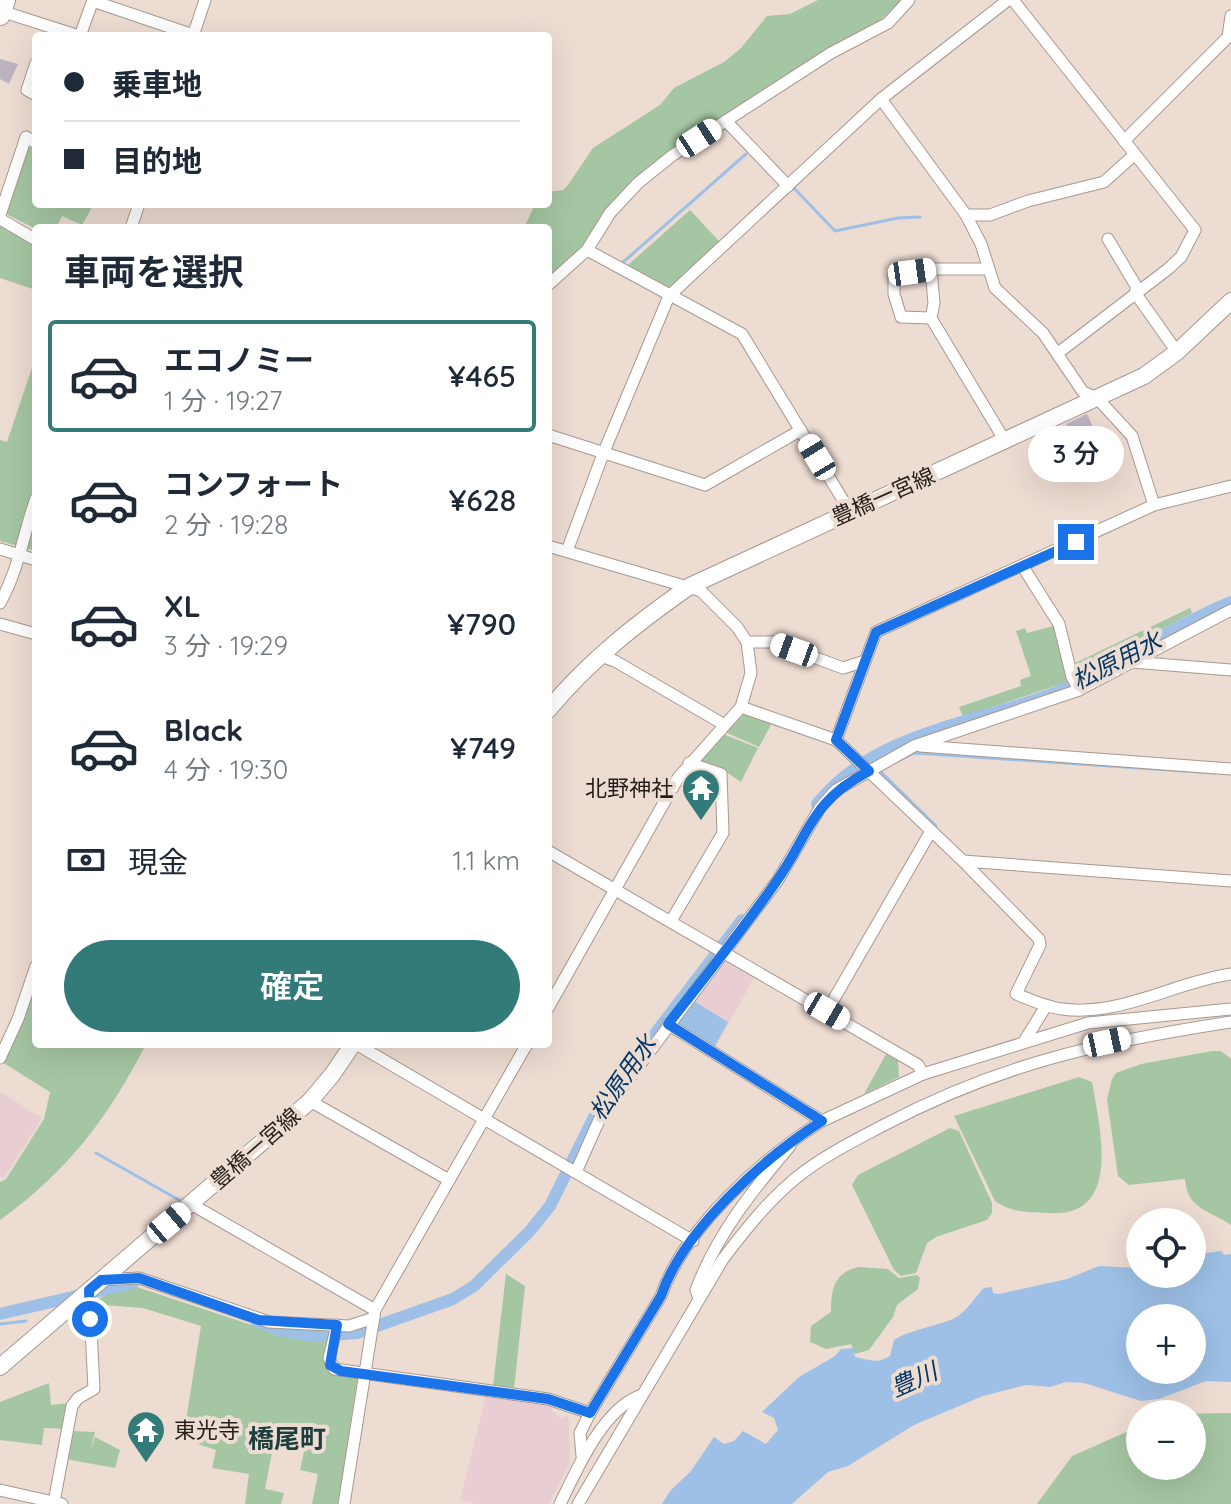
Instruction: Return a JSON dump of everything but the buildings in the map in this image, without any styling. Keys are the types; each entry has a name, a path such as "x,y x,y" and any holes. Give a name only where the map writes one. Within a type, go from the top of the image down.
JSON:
{"main road":[{"name":"豊橋一宮線","path":"552,706 598,655 638,622 690,586 1144,376 1177,352 1231,301"},
{"name":"豊橋一宮線","path":"0,1367 310,1101 352,1048"}],"street":[{"path":"81,32 93,0 182,32"},
{"path":"194,32 205,0"},
{"path":"552,281 587,250 610,213 638,183 673,155 831,53 888,23 909,0"},
{"path":"567,551 603,454 669,296 881,99 1010,0 1195,230 1181,257 1058,353"},
{"path":"2,9 46,31"},
{"path":"1124,141 1228,37 1231,16"},
{"path":"32,75 27,90 32,93"},
{"path":"881,99 966,215 981,244 995,288 1034,322 1083,392 1097,398 1132,436 1154,505"},
{"path":"726,121 788,186"},
{"path":"32,141 26,137 0,217 32,237"},
{"path":"966,215 990,215 1028,201 1104,182 1134,155"},
{"path":"1108,239 1136,286 1136,294 1177,352"},
{"path":"587,250 742,334 849,510"},
{"path":"931,318 901,317 894,294 894,275 931,269 987,269"},
{"path":"931,269 934,303 931,318 1005,441"},
{"path":"552,436 705,485 801,430"},
{"path":"836,740 876,632 1154,505 1231,486"},
{"path":"0,603 17,571 32,512"},
{"path":"552,547 690,586 707,596 747,642 751,673 741,707 689,763 552,1001"},
{"path":"0,549 32,559"},
{"path":"1023,567 1059,624 1072,677 1079,690"},
{"path":"576,1172 600,1118 778,880 820,808 836,790 864,766 1079,690 1231,610"},
{"path":"0,624 32,633"},
{"path":"747,642 773,642 843,668 865,661"},
{"path":"598,655 615,661 723,724"},
{"path":"1131,662 1231,670"},
{"path":"741,707 836,740 963,861 1039,939 1040,945 1016,994 1046,1006 1075,1010 1114,1006 1231,974"},
{"path":"914,746 1231,769"},
{"path":"671,921 723,833 721,774 689,763"},
{"path":"827,1011 931,831"},
{"path":"552,853 918,1065 923,1074"},
{"path":"963,861 1231,881"},
{"path":"0,1058 32,978"},
{"path":"1025,1040 1046,1006"},
{"path":"582,1456 580,1433 661,1296 664,1283 693,1241 754,1171 794,1139 822,1121 923,1074 1025,1040 1088,1023 1231,1009"},
{"path":"578,1504 639,1396 723,1259 747,1227 795,1180 838,1149 917,1108 981,1080 1079,1048 1231,1022"},
{"path":"668,1024 822,1121"},
{"path":"362,1048 693,1241"},
{"path":"344,1504 375,1314 525,1048"},
{"path":"310,1101 449,1180"},
{"path":"699,1298 696,1290 701,1277 732,1217 794,1139"},
{"path":"191,1204 375,1314"},
{"path":"5,1496 58,1503 72,1406 78,1398 94,1389 95,1285 139,1278 269,1322 349,1326 375,1314"},
{"path":"337,1325 330,1365 341,1371 548,1399 590,1413"},
{"path":"560,1504 582,1456 624,1402 639,1396"}],"shaded area":[{"path":"723,960 754,978 715,1048 674,1024"},
{"path":"0,1092 42,1118 4,1178 0,1176"},
{"path":"486,1395 551,1404 554,1406 551,1410 562,1419 566,1415 569,1420 570,1463 549,1504 477,1504 460,1500"}],"green space":[{"path":"818,0 903,0 878,22 671,150 584,247 552,275 552,224 526,224 533,208 552,208 552,191 563,190 568,185 593,148 660,105 674,88 724,62 741,48 767,16 790,14"},
{"path":"32,145 32,208 92,208 83,224 62,216 58,224 32,224 32,227 8,215 6,211 27,146"},
{"path":"690,210 719,241 669,289 629,268 628,265"},
{"path":"0,226 32,245 32,289 0,278"},
{"path":"32,368 32,492 21,523 24,531 32,534 32,550 0,541 0,440 7,442"},
{"path":"1190,608 1192,613 1077,677 1073,664"},
{"path":"1057,625 1070,681 963,717 959,707 1021,686 1020,680 1031,676 1016,631 1025,628 1027,633"},
{"path":"744,714 772,723 759,747 725,732"},
{"path":"723,734 758,748 741,782 725,771 697,762"},
{"path":"32,993 32,1048 144,1048 117,1096 84,1141 46,1183 0,1220 0,1182 6,1179 44,1119 50,1092 2,1062 22,1022"},
{"path":"1212,1051 1221,1051 1231,1059 1231,1225 1195,1203 1185,1179 1129,1185 1118,1176 1107,1099 1116,1073 1141,1064"},
{"path":"886,1054 898,1061 899,1077 864,1094"},
{"path":"1079,1077 1092,1082 1101,1145 1097,1186 1088,1202 1072,1211 1048,1213 1014,1210 1001,1205 995,1201 954,1116"},
{"path":"950,1128 959,1131 992,1203 992,1213 987,1220 927,1243 916,1273 901,1276 894,1270 852,1185 858,1175"},
{"path":"859,1267 888,1269 899,1278 917,1275 920,1278 918,1289 897,1305 893,1317 869,1350 855,1354 851,1344 826,1349 810,1342 811,1326 831,1312 833,1289 839,1278"},
{"path":"506,1274 525,1286 514,1389 493,1386"},
{"path":"131,1285 279,1334 332,1338 328,1366 358,1375 338,1504 312,1504 318,1474 300,1470 305,1447 274,1442 265,1489 284,1493 281,1504 245,1504 249,1474 212,1468 216,1450 183,1439 201,1326 143,1308 92,1304 114,1288"},
{"path":"49,1383 51,1405 70,1403 64,1429 44,1428 42,1445 0,1440 0,1402"},
{"path":"1206,1413 1231,1413 1231,1504 1037,1504 1072,1456 1126,1432 1126,1480 1206,1480"},
{"path":"71,1431 95,1432 90,1452 95,1437 120,1450 115,1468 65,1459"}],"water":[{"path":"694,1001 728,1022 715,1046 676,1023"},
{"name":"豊川","path":"1221,1251 1224,1255 1231,1254 1231,1382 1206,1381 1206,1304 1126,1304 1126,1384 1198,1384 1150,1400 1138,1400 1084,1383 1066,1382 1050,1387 1026,1385 983,1396 914,1425 848,1466 828,1472 792,1504 662,1504 670,1491 691,1471 714,1437 724,1444 734,1441 743,1431 766,1444 778,1430 774,1418 762,1412 799,1377 835,1356 841,1349 854,1348 855,1357 877,1361 890,1356 894,1340 958,1316 984,1288 992,1287 993,1293 999,1294 1067,1279 1099,1266 1126,1267 1126,1288 1206,1288 1206,1253"}],"waterway":[{"path":"621,264 746,154"},
{"path":"792,186 835,231 898,218 920,217"},
{"name":"松原用水","path":"817,804 842,778 871,758 937,730 1074,685 1231,602"},
{"path":"894,763 914,753 1215,773"},
{"path":"880,771 936,826"},
{"name":"松原用水","path":"257,1322 281,1331 317,1336 357,1333 453,1299 474,1286 529,1232 550,1206 599,1107 742,920"},
{"path":"96,1153 179,1200"},
{"name":"松原用水","path":"0,1314 133,1283"},
{"path":"0,1324 26,1321"}],"place":[{"name":"北野神社","path":"701,822"},
{"name":"東光寺","path":"146,1464"}],"district":[{"name":"橋尾町","path":"287,1439"}],"route":[{"path":"90,1319 89,1290 101,1280 139,1278 259,1320 337,1325 329,1358 334,1369 548,1399 590,1413 611,1377 621,1367 661,1296 664,1283 693,1241 754,1171 775,1152 822,1121 668,1024 778,880 820,808 836,790 869,771 836,740 876,632 1076,542"}]}
